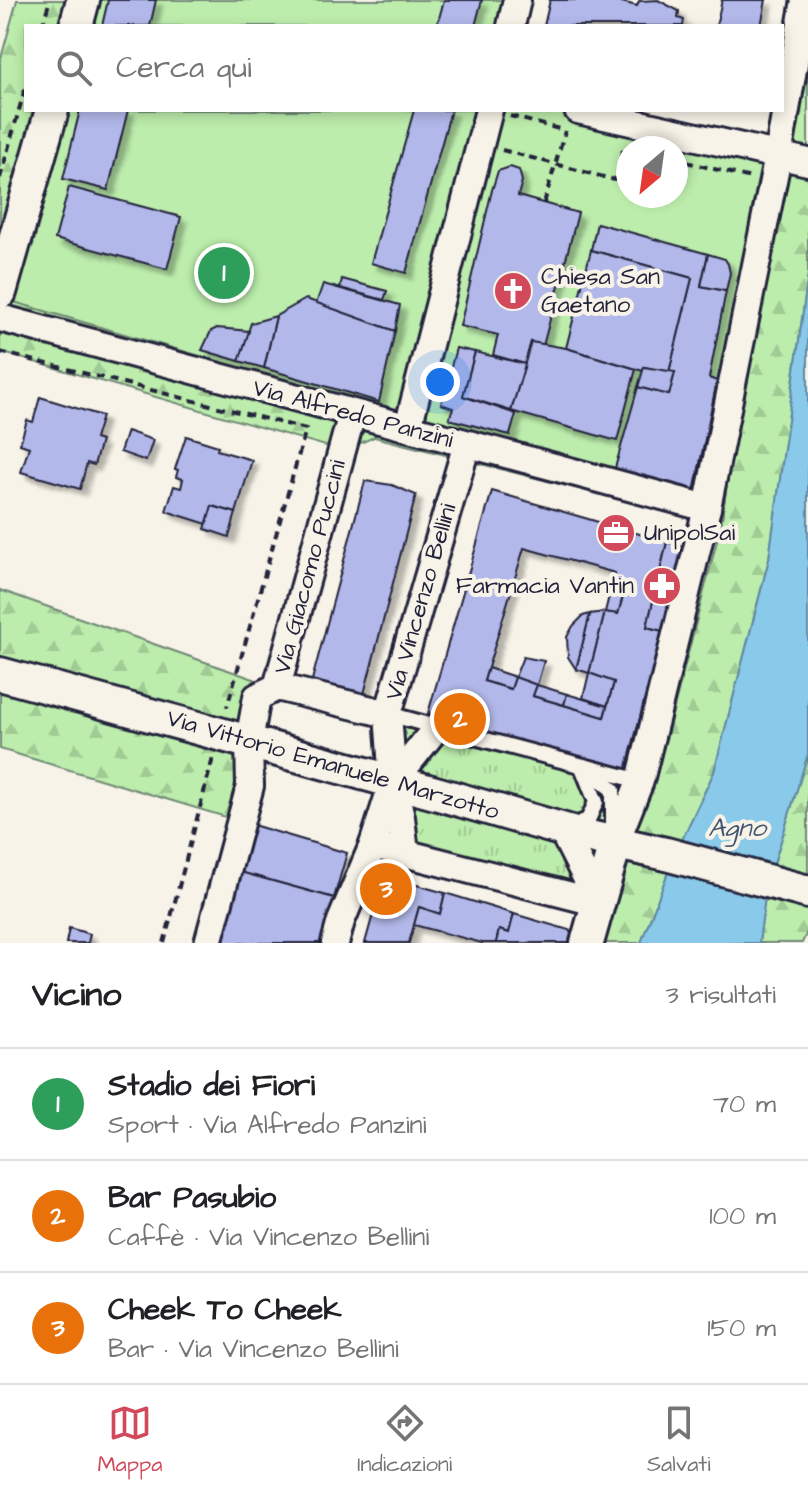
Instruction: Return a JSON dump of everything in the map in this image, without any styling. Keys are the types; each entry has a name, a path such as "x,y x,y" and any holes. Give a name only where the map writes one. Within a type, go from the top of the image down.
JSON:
{"street":[{"path":"77,24 83,0"},
{"path":"511,24 517,0"},
{"path":"587,943 615,844 640,781 707,508 778,156 805,0"},
{"path":"0,292 51,112"},
{"path":"408,427 488,112"},
{"path":"571,120 808,162"},
{"name":"Via Alfredo Panzini","path":"0,318 707,508"},
{"name":"Via Giacomo Puccini","path":"208,943 250,786 249,741 257,697 277,687 352,414"},
{"name":"Via Vincenzo Bellini","path":"335,943 373,845 393,782 388,714 467,444"},
{"name":"Via Vittorio Emanuele Marzotto","path":"0,674 562,830 808,892"},
{"path":"277,687 388,714"},
{"path":"405,853 393,782 437,727"},
{"path":"562,830 599,903"},
{"path":"373,845 599,903"}],"lane":[{"path":"388,714 640,781"},
{"path":"562,830 588,820 596,802 582,766"},
{"path":"582,766 613,790 611,825 615,844"}],"path":[{"path":"43,24 50,0"},
{"path":"0,178 24,92"},
{"path":"544,203 571,120"},
{"path":"500,149 615,180 616,176"},
{"path":"688,162 772,183"},
{"path":"0,352 306,429 226,710"},
{"path":"164,943 215,751"}],"green space":[{"path":"17,0 89,0 83,24 24,24 24,112 59,112 25,243 393,412 374,437 343,451 0,352 0,62"},
{"path":"98,0 503,0 499,24 92,24"},
{"path":"808,0 808,163 774,151"},
{"path":"68,112 641,112 774,151 721,525 374,437 393,412 7,300 25,243 33,245"},
{"path":"774,151 808,163 808,275 769,559 714,772 674,857 641,943 594,943 656,778 721,525"},
{"path":"0,590 262,682 229,818 0,749"},
{"path":"402,712 656,778 607,909 363,852"},
{"path":"808,754 808,930 802,943 759,943 766,889"}],"water":[{"name":"Agno","path":"808,275 808,754 766,889 759,943 641,943 674,857 714,772 769,559"}],"building":[{"path":"108,0 156,0 150,24 102,24"},
{"path":"444,0 482,0 476,24 438,24"},
{"path":"550,0 614,0 637,6 639,1 658,0 679,11 678,18 684,20 683,24 544,24"},
{"path":"722,0 766,0 761,24 716,24"},
{"path":"80,112 128,112 108,190 63,179"},
{"path":"413,112 450,112 406,273 371,263"},
{"name":"Chiesa San Gaetano","path":"510,167 519,170 522,181 518,196 578,213 543,346 531,342 525,364 493,355 498,335 460,326 492,190 498,171"},
{"path":"69,187 181,217 167,269 55,239"},
{"path":"597,223 708,254 701,286 726,291 709,378 717,381 693,497 613,475 638,387 669,395 675,372 669,372 692,278 591,250"},
{"path":"591,250 692,278 669,372 644,367 643,371 566,348"},
{"path":"708,254 725,259 728,264 730,273 726,291 701,286"},
{"path":"342,279 387,291 384,300 340,288"},
{"path":"323,284 400,305 395,331 316,304"},
{"path":"306,299 395,331 379,402 264,368 276,316"},
{"path":"276,316 264,368 239,361 251,323"},
{"path":"217,328 249,331 239,361 202,350 211,331"},
{"path":"531,342 566,348 636,369 617,441 511,411"},
{"path":"456,348 475,352 463,396 516,414 510,435 449,419 453,408 441,404"},
{"path":"475,352 525,364 511,411 463,396"},
{"path":"644,367 675,372 669,395 638,387"},
{"path":"40,397 102,416 95,439 101,441 94,465 87,463 80,489 21,472 29,447 20,444 27,420 33,422"},
{"path":"127,431 153,440 146,461 120,452"},
{"path":"186,436 218,446 217,450 252,460 236,513 212,506 207,524 166,511 174,486 181,488 183,479 176,477 178,470 175,469"},
{"path":"365,481 392,485 416,495 364,694 312,680"},
{"path":"492,491 667,542 647,627 663,631 626,770 427,717","holes":["524,548 615,573 611,588 624,592 618,614 605,612 589,673 614,682 604,717 533,696 537,685 515,677 511,689 484,681"]},
{"path":"212,506 236,513 229,537 205,529"},
{"path":"667,542 683,546 663,631 647,627"},
{"path":"611,588 624,592 618,614 605,612"},
{"path":"605,612 589,673 576,669 590,614"},
{"path":"590,614 576,669 568,657 567,637 583,616"},
{"path":"523,657 544,661 537,685 515,677"},
{"path":"488,668 515,677 511,689 484,681"},
{"path":"589,673 614,682 607,706 583,698"},
{"path":"537,685 567,694 564,705 533,696"},
{"path":"567,694 607,706 604,717 564,705"},
{"path":"253,825 347,853 334,898 240,872"},
{"path":"240,872 334,898 322,943 222,943"},
{"path":"392,878 445,893 440,914 419,907 409,943 365,943 382,882"},
{"path":"445,893 514,914 509,933 499,930 496,943 482,943 414,925 419,907 440,914"},
{"path":"514,914 569,930 572,935 570,943 496,943 499,930 509,933"},
{"path":"69,928 90,934 88,943 66,943"}],"place":[{"name":"Stadio dei Fiori","path":"224,273"},
{"name":"Chiesa San Gaetano","path":"513,291"},
{"name":"UnipolSai","path":"616,533"},
{"name":"Farmacia Vantin","path":"662,586"},
{"name":"Bar Pasubio","path":"460,719"},
{"name":"Cheek To Cheek","path":"386,889"}]}
